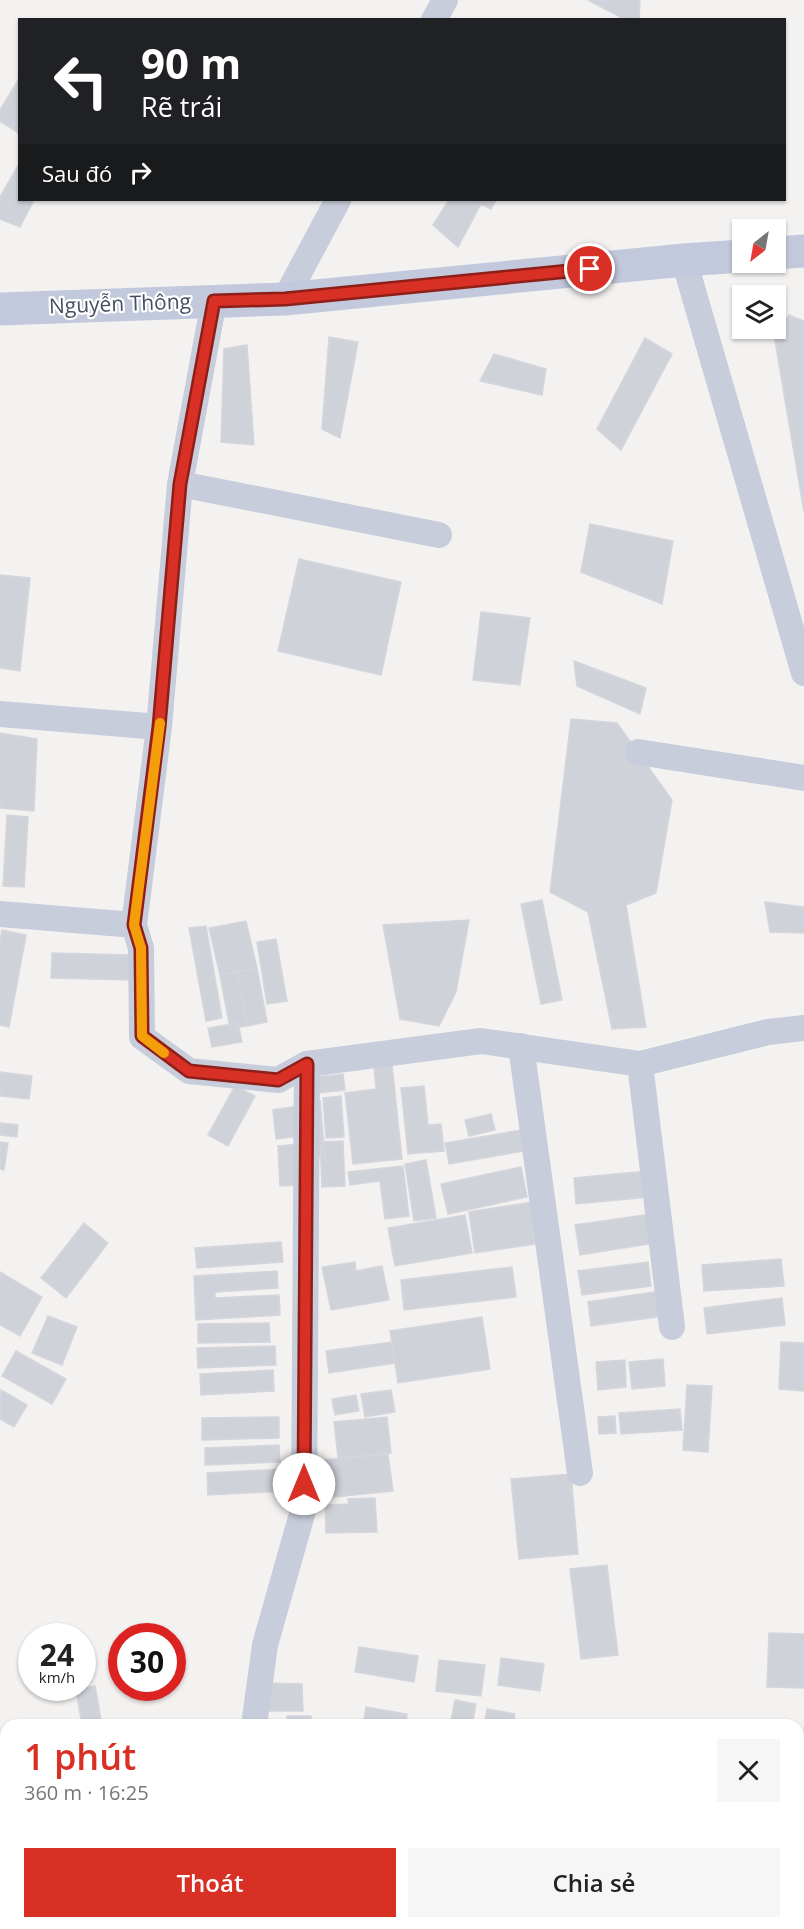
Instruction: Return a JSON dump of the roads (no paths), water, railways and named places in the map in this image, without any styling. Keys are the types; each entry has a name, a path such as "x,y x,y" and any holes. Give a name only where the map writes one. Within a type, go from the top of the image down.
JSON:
{"street":[{"path":"435,18 445,0"},
{"path":"285,299 337,201"},
{"path":"786,252 804,251"},
{"name":"Nguyễn Thông","path":"0,309 285,299 732,256"},
{"path":"684,260 804,673"},
{"path":"214,301 180,484 159,727 134,925 141,948 142,1036 189,1071 278,1080 307,1064 481,1041 640,1064 768,1032 804,1028"},
{"path":"180,484 440,535"},
{"path":"0,714 159,727"},
{"path":"638,752 804,778"},
{"path":"0,914 134,925"},
{"path":"521,1046 580,1473"},
{"path":"255,1719 265,1645 304,1508 307,1064"},
{"path":"640,1064 672,1327"}]}
